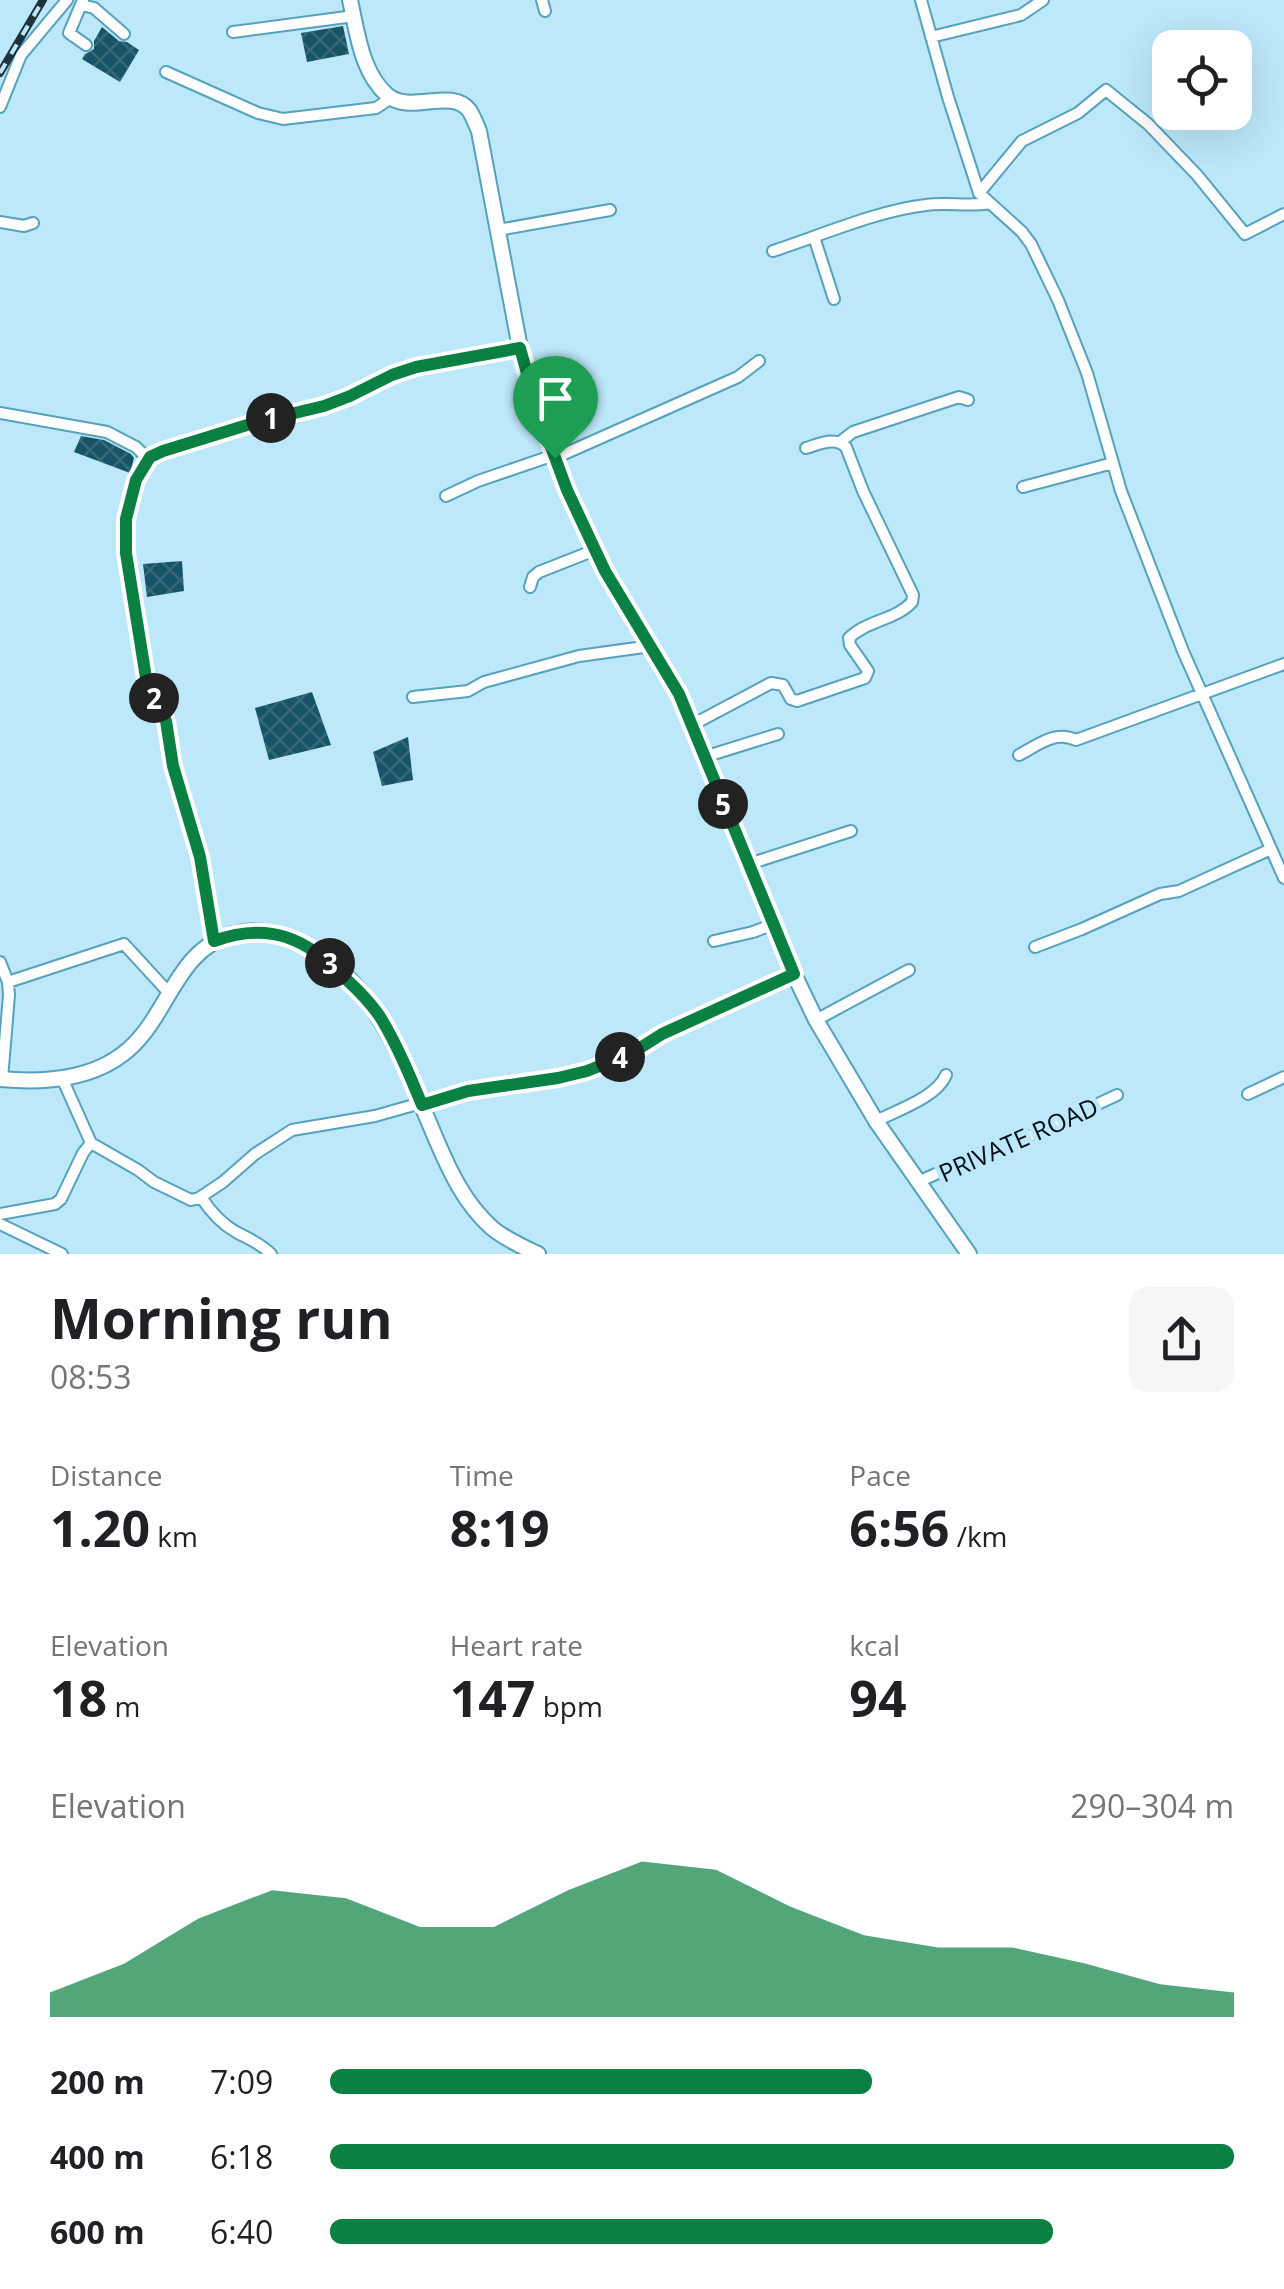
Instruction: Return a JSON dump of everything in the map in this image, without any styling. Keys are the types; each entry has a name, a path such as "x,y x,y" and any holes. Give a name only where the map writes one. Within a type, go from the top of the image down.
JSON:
{"main road":[{"path":"350,0 365,63 383,92 410,103 452,100 470,111 479,131 520,348 554,457 605,571 679,694 816,1020 876,1121 969,1254"},
{"path":"1,1079 62,1078 106,1066 140,1039 192,960 214,941 242,932 280,934 310,948 333,965 381,1018 464,1197 494,1230 538,1254"}],"street":[{"path":"0,107 21,55 66,0"},
{"path":"921,0 978,193 1031,244 1058,300 1087,373 1121,491 1202,694 1284,878"},
{"path":"931,37 1021,15 1043,0"},
{"path":"86,46 68,34 82,2 124,34"},
{"path":"233,32 354,16"},
{"path":"166,72 268,117 283,119 376,108 391,98"},
{"path":"978,193 1022,141 1078,113 1106,90 1148,124 1197,175 1245,234 1284,214"},
{"path":"774,251 917,206 990,204"},
{"path":"498,230 610,210"},
{"path":"0,222 24,226 33,222"},
{"path":"814,237 834,298"},
{"path":"214,941 200,857 173,766 166,721 147,684 124,535 136,480 149,460 163,451 336,402 416,367 520,348"},
{"path":"446,496 478,481 554,457 738,377 759,361"},
{"path":"840,442 853,432 962,397 968,400"},
{"path":"0,413 107,432 136,447 149,460"},
{"path":"692,725 773,682 784,686 798,701 865,678 868,670 850,645 850,638 912,602 913,595 847,448 831,441 806,448"},
{"path":"1023,487 1113,463"},
{"path":"530,587 539,572 596,550"},
{"path":"412,698 468,691 484,682 579,656 650,646"},
{"path":"1020,755 1058,735 1076,740 1284,664"},
{"path":"704,756 778,734"},
{"path":"749,864 851,831"},
{"path":"1034,946 1160,894 1179,891 1271,849"},
{"path":"714,941 774,924"},
{"path":"8,982 124,944 169,993"},
{"path":"0,962 8,982 1,1079"},
{"path":"816,1020 909,970"},
{"path":"62,1078 91,1143 172,1193 191,1200 224,1182 255,1154 292,1130 375,1116 468,1091 587,1071 794,974"},
{"path":"876,1121 933,1093 946,1074"},
{"path":"1248,1094 1284,1077"},
{"name":"PRIVATE ROAD","path":"918,1182 1117,1096"},
{"path":"0,1214 55,1204 91,1143"},
{"path":"201,1197 226,1224 271,1254"},
{"path":"0,1224 62,1254"}],"building":[{"path":"343,26 349,54 307,62 301,33"},
{"path":"102,27 139,50 120,82 82,59 94,49"},
{"path":"81,436 104,440 131,454 134,458 130,473 74,452"},
{"path":"182,561 184,591 147,597 143,564"},
{"path":"312,692 331,745 269,760 255,708"},
{"path":"408,737 413,780 382,786 373,752"}],"railway":[{"path":"0,73 43,0"}],"route":[{"path":"520,348 555,458 605,571 679,694 794,974 587,1071 468,1091 422,1105 381,1018 333,965 310,948 280,934 242,932 214,941 200,857 173,766 166,721 147,684 126,553 126,519 136,480 150,457 163,451 324,406 416,367 520,348"}]}
